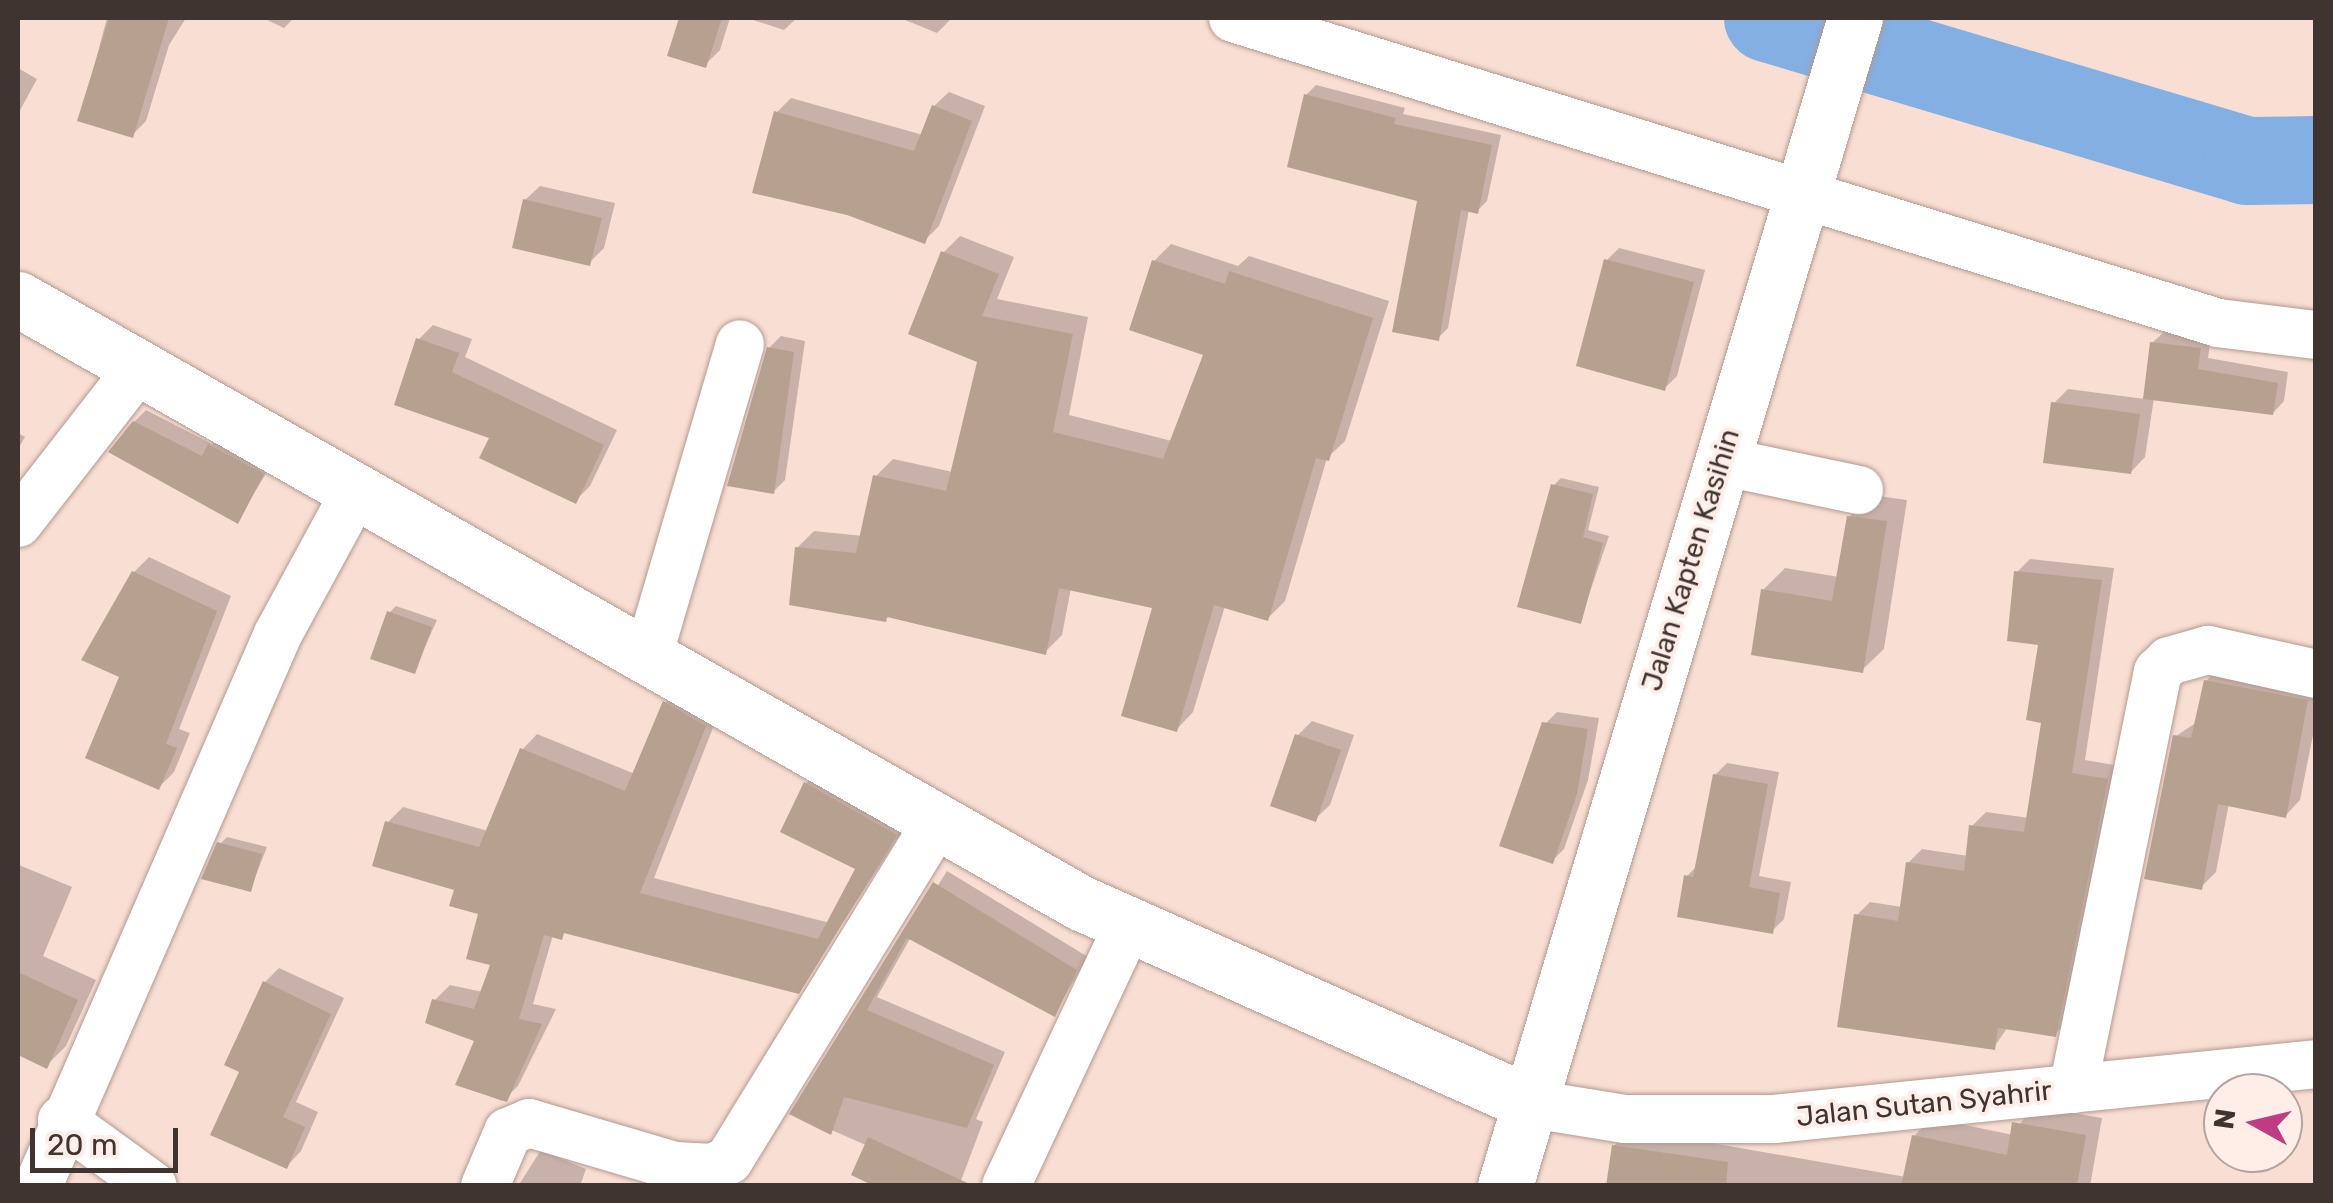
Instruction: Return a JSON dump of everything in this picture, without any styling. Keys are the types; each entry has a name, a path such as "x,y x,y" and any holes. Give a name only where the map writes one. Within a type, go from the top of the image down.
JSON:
{"street":[{"path":"1234,18 1807,172 2218,322 2316,335"},
{"name":"Jalan Kapten Kasihin","path":"1505,1186 1856,18"},
{"path":"18,299 936,824 1128,926 1532,1104"},
{"path":"646,660 740,344"},
{"path":"18,523 138,369"},
{"path":"1720,461 1860,490"},
{"path":"38,1186 62,1120 278,634 354,494"},
{"path":"2073,1089 2158,672 2168,661 2208,650 2316,674"},
{"path":"485,1186 508,1132 529,1123 697,1170 730,1160 936,824"},
{"path":"1006,1186 1128,926"},
{"name":"Jalan Sutan Syahrir","path":"1532,1104 1624,1119 1774,1119 2316,1064"},
{"path":"62,1120 153,1186"}],"building":[{"path":"109,18 169,18 133,138 77,121"},
{"path":"679,18 722,18 706,68 667,56"},
{"path":"1304,94 1396,118 1394,124 1492,145 1478,214 1461,210 1439,341 1392,332 1417,201 1287,167"},
{"path":"932,105 972,121 925,244 847,215 752,193 774,111 914,151"},
{"path":"523,199 602,218 590,266 512,248"},
{"path":"941,251 999,274 982,316 1073,334 1053,432 1163,459 1203,355 1129,330 1152,260 1225,284 1229,271 1373,318 1329,461 1316,458 1268,621 1214,605 1177,732 1121,716 1152,608 1059,588 1046,655 887,617 886,622 789,605 795,547 856,553 873,475 946,491 977,362 908,334"},
{"path":"1604,259 1694,282 1665,391 1576,366"},
{"path":"416,338 459,353 452,372 604,445 576,504 479,458 489,438 394,405"},
{"path":"2150,342 2201,348 2198,369 2278,383 2273,415 2143,399"},
{"path":"767,347 794,352 774,494 727,486"},
{"path":"2051,402 2140,414 2131,474 2043,463"},
{"path":"133,421 202,456 208,444 264,474 238,524 108,452"},
{"path":"1551,484 1593,494 1583,537 1603,543 1581,624 1517,607"},
{"path":"1847,516 1887,521 1863,673 1751,655 1761,589 1832,601"},
{"path":"132,571 217,611 166,744 177,748 159,790 85,758 119,677 81,660"},
{"path":"2014,571 2102,580 2072,773 2108,779 2056,1037 1998,1028 1995,1050 1837,1027 1854,914 1898,921 1906,862 1964,871 1969,825 2024,832 2041,723 2026,720 2038,645 2007,641"},
{"path":"387,611 432,627 415,674 370,659"},
{"path":"2204,680 2308,700 2286,818 2218,804 2202,890 2144,879 2173,735 2191,738"},
{"path":"663,701 706,726 640,893 818,939 855,869 780,832 804,782 897,835 799,994 564,933 562,940 544,935 519,1019 542,1024 507,1102 455,1085 474,1041 425,1023 432,999 474,1009 490,965 466,959 478,914 449,906 454,890 372,866 385,821 479,847 520,748 625,791"},
{"path":"1542,722 1588,729 1577,794 1553,864 1499,846"},
{"path":"1295,734 1341,750 1316,822 1270,806"},
{"path":"1713,774 1768,784 1749,887 1780,893 1773,934 1677,917 1684,875 1693,877"},
{"path":"217,842 262,854 251,892 201,879"},
{"path":"933,882 1077,970 1055,1017 907,938 867,1010 994,1065 967,1128 844,1097 831,1135 789,1114"},
{"path":"18,972 78,1000 47,1069 18,1055"},
{"path":"263,981 331,1014 283,1117 305,1127 287,1169 210,1135 239,1072 224,1065"},
{"path":"2012,1122 2086,1135 2077,1186 1901,1186 1912,1135 2007,1155"},
{"path":"868,1137 974,1186 874,1186 851,1175"},
{"path":"1612,1145 1728,1162 1726,1186 1606,1186"}],"waterway":[{"path":"1768,18 2247,161 2316,160"}]}
